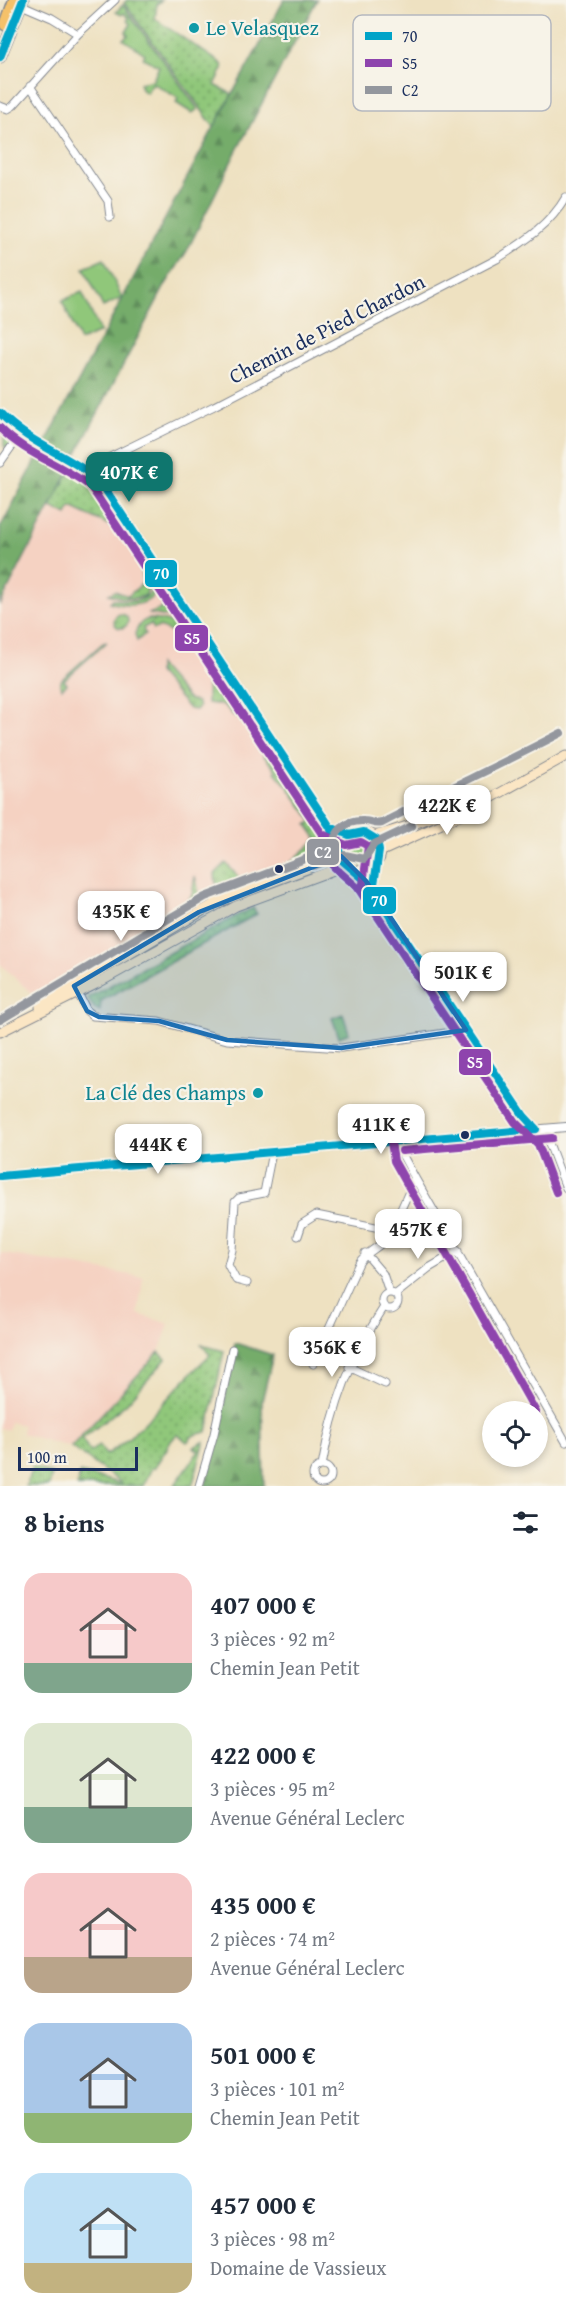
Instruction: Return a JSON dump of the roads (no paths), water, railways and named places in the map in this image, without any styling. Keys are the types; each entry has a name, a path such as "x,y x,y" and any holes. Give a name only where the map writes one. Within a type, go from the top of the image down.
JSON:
{"main road":[{"path":"0,38 16,1"},
{"path":"0,57 16,1"},
{"path":"380,852 451,820 566,756"},
{"path":"373,836 398,830 446,811 487,800"},
{"path":"360,831 373,836 380,846 376,863 366,870 356,870 343,857 344,839 360,831"},
{"path":"1,1032 76,989 236,906 343,857"}],"street":[{"path":"0,106 10,108 78,34 115,0"},
{"path":"16,1 52,18 78,34"},
{"path":"30,86 108,201 110,217"},
{"name":"Chemin de Pied Chardon","path":"88,471 100,462 214,406 497,259 546,224 566,197"},
{"path":"0,413 12,426 76,462 99,480 330,826 343,857"},
{"path":"0,463 12,446 31,438"},
{"path":"330,826 349,835"},
{"path":"373,891 376,863"},
{"path":"356,870 373,891 524,1116 547,1138 566,1188"},
{"path":"76,989 87,1011 93,1016 159,1021 227,1040 244,1042 340,1048 466,1030"},
{"path":"0,1176 566,1127"},
{"path":"401,1141 403,1156 415,1178 566,1442"},
{"path":"247,1283 236,1280 228,1264 232,1250 235,1202 240,1198 264,1193 273,1152"},
{"path":"312,1364 365,1253 385,1240 415,1178"},
{"path":"298,1236 302,1224 316,1215 390,1230"},
{"path":"365,1253 383,1274 392,1293 398,1299 397,1305 390,1309 384,1307 381,1302 382,1296 392,1293 458,1251"},
{"path":"322,1466 337,1400 350,1367 384,1307"},
{"path":"199,1486 214,1434 232,1349"},
{"path":"350,1367 385,1384"}],"place":[{"name":"Le Velasquez","path":"194,28"},
{"name":"La Clé des Champs","path":"258,1093"}]}
